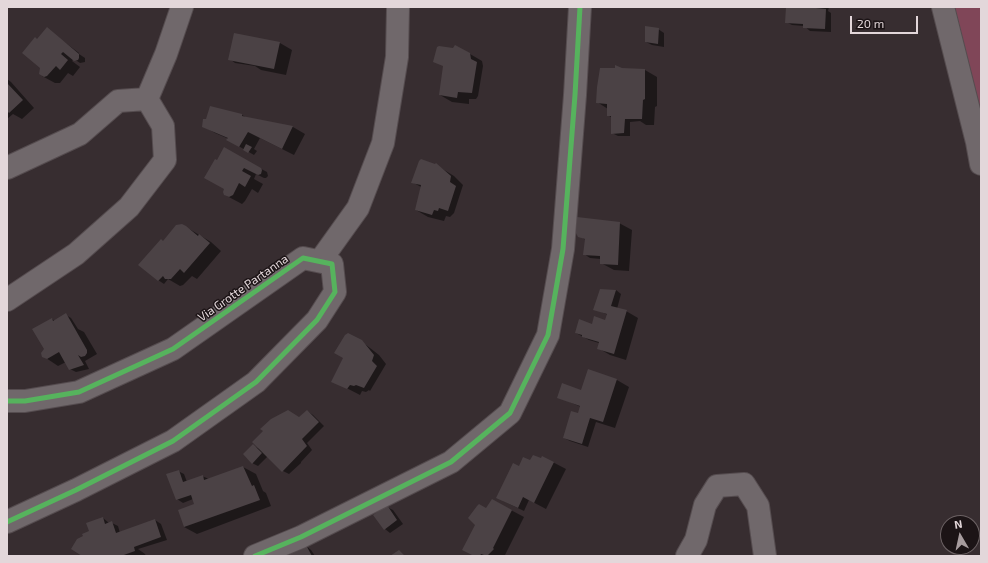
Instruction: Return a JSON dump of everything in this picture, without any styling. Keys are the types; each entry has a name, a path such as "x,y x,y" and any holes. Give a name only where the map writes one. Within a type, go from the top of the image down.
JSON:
{"street":[{"path":"147,99 166,54 182,7"},
{"path":"7,522 76,490 173,441 256,382 317,320 335,292 332,264 320,261 358,208 383,143 397,56 398,7"},
{"path":"255,556 301,537 451,462 510,413 548,335 563,249 580,7"},
{"path":"943,7 977,142 981,164"},
{"path":"7,168 80,134 118,101 147,99"},
{"path":"7,300 76,254 129,207 165,160 163,126 147,99"},
{"name":"Via Grotte Partanna","path":"7,402 25,401 79,392 173,349 303,258 320,261"},
{"path":"687,556 696,540 705,505 717,486 744,484 758,506 765,556"}],"shaded area":[{"path":"952,7 981,7 981,118"}],"building":[{"path":"786,7 816,7 826,9 825,29 803,28 803,24 785,23"},
{"path":"645,26 659,28 658,44 645,42"},
{"path":"47,27 79,54 79,58 78,60 74,61 63,52 61,54 68,60 60,70 56,66 47,76 44,77 39,74 40,68 22,53 35,37 37,39"},
{"path":"234,33 280,42 274,69 228,60"},
{"path":"455,45 470,53 471,59 477,62 472,93 458,92 457,98 439,95 443,66 433,62 437,47 453,48"},
{"path":"615,65 622,68 645,69 645,99 643,100 642,119 625,119 624,133 611,134 611,116 607,116 607,104 596,103 600,68 615,68"},
{"path":"7,83 23,100 9,113 7,111"},
{"path":"210,106 242,114 242,116 293,126 282,149 248,132 239,147 226,140 228,138 202,127 203,119 206,119"},
{"path":"246,144 252,147 248,153 243,150"},
{"path":"224,147 262,170 261,174 258,175 244,168 242,171 251,176 245,187 239,183 233,195 229,197 224,195 224,189 204,178"},
{"path":"421,159 435,164 436,163 451,176 450,182 456,186 448,211 439,208 438,211 434,210 432,215 415,210 421,185 411,183"},
{"path":"577,217 620,222 618,265 600,264 600,256 583,255 585,239 578,237 576,233"},
{"path":"182,224 198,236 199,234 210,243 184,273 180,269 171,279 165,279 163,276 158,281 138,265 161,239 163,241 176,225"},
{"path":"600,289 616,290 611,306 627,310 614,354 597,349 599,342 582,337 582,335 575,333 579,319 592,324 594,316 605,320 607,314 593,310"},
{"path":"66,313 87,350 85,356 81,357 78,355 84,365 69,370 59,352 47,359 42,357 41,353 44,349 32,329 52,318 53,321"},
{"path":"348,333 362,340 374,355 372,361 377,366 364,388 356,385 350,385 347,389 331,382 343,358 334,353 345,335"},
{"path":"588,369 617,379 603,422 590,418 582,444 563,438 571,411 578,413 580,406 557,398 562,383 581,390"},
{"path":"288,410 299,417 307,410 319,422 302,439 307,446 282,472 252,442 263,431 260,429 271,419"},
{"path":"253,444 262,453 252,464 243,454"},
{"path":"533,455 541,458 542,456 554,462 534,503 523,497 518,508 496,498 513,463 519,466 523,457 530,460"},
{"path":"243,466 252,486 254,485 260,500 184,527 178,510 194,504 191,495 176,500 166,474 179,470 183,482 203,475 204,480"},
{"path":"492,499 512,510 493,548 494,549 487,556 481,554 480,556 474,556 462,550 475,525 468,518 479,504 486,508"},
{"path":"387,505 397,520 384,530 373,515"},
{"path":"103,517 105,524 112,521 116,533 155,519 161,537 134,547 135,551 121,556 82,556 71,549 77,539 83,536 82,534 89,531 86,523"},
{"path":"306,545 312,556 290,556 289,553"},
{"path":"399,550 405,556 390,556"}],"cycle path":[{"path":"255,556 301,537 451,462 510,413 548,335 563,249 580,7"},
{"path":"7,401 25,401 79,392 173,349 303,258 332,264 335,292 317,320 256,382 173,441 76,490 7,522"}]}
